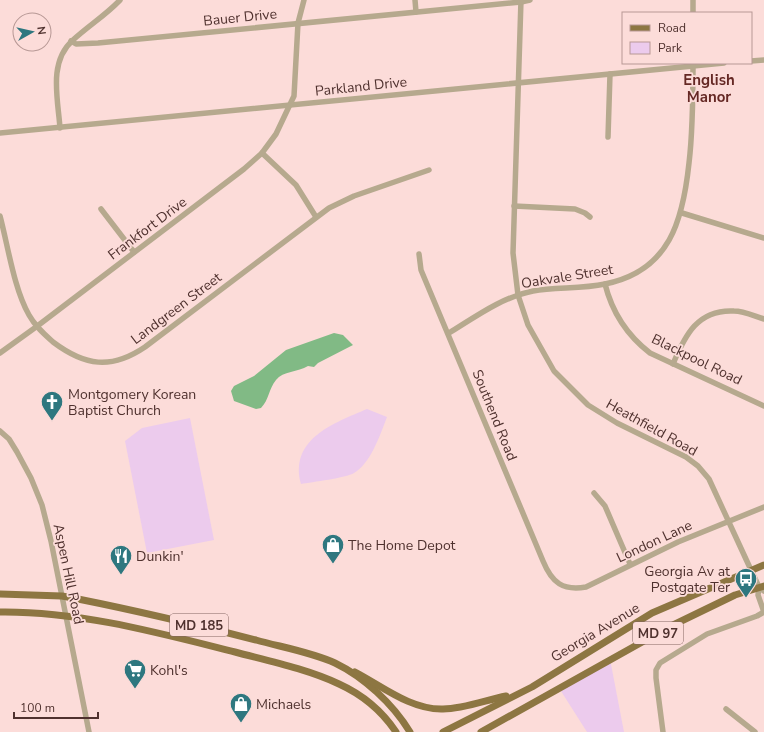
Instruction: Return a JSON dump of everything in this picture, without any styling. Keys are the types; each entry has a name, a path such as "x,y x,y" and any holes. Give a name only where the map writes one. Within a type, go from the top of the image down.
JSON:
{"main road":[{"name":"Georgia Avenue","path":"443,732 520,692 652,613 764,565"},
{"name":"MD 97","path":"481,732 669,627 735,595 762,588"},
{"name":"MD 185","path":"0,594 62,596 192,623 334,663 376,691 399,715 410,732"},
{"name":"MD 185","path":"0,612 33,612 66,616 208,645 280,664 332,681 346,688 371,704 396,732"},
{"path":"334,663 354,671 412,703 426,708 443,709 458,707 520,692"}],"street":[{"path":"60,128 56,76 62,54 71,41 120,0"},
{"name":"Frankfort Drive","path":"0,353 244,169 262,152 276,134 294,96 298,23 304,0"},
{"path":"415,0 416,12"},
{"name":"Bauer Drive","path":"71,41 76,44 98,43 530,0"},
{"path":"693,0 693,12"},
{"name":"Heathfield Road","path":"521,1 513,253 518,295 528,325 544,356 567,385 588,405 617,423 686,456 698,466 709,479 751,570 762,588"},
{"path":"752,61 764,60"},
{"name":"Parkland Drive","path":"0,133 610,74 693,64"},
{"name":"Oakvale Street","path":"449,333 505,300 518,295 533,291 605,284 636,273 656,258 671,238 682,213 692,143 693,64"},
{"path":"608,137 610,74"},
{"path":"262,152 296,185 316,218"},
{"name":"Landgreen Street","path":"0,216 19,292 28,315 36,327 63,349 83,360 101,363 119,361 145,347 329,208 354,196 429,170"},
{"path":"514,206 575,209 584,213 590,218"},
{"path":"102,209 134,252"},
{"path":"682,213 764,238"},
{"name":"Southend Road","path":"419,254 421,270 449,333 543,561 556,581"},
{"name":"Blackpool Road","path":"605,284 608,296 615,310 636,342 650,353 764,406"},
{"path":"673,364 688,332 702,319 721,311 735,311 764,319"},
{"name":"Aspen Hill Road","path":"0,431 9,439 17,452 31,478 42,505 89,732"},
{"path":"594,493 605,506 630,564"},
{"name":"London Lane","path":"556,581 564,587 573,590 586,587 630,564 729,520 764,508"},
{"path":"663,732 656,678 656,670 660,663 707,634 757,616 764,612 758,595 762,588"},
{"path":"726,709 754,732"}],"green space":[{"path":"367,409 387,417 374,448 365,463 350,475 301,484 299,468 302,455 308,444 328,427"},
{"path":"190,418 214,540 147,553 125,441 142,428"},
{"path":"610,659 624,732 587,732 559,688"}],"shaded area":[{"path":"334,333 343,335 353,345 318,363 314,367 308,366 279,377 274,383 264,405 261,408 256,409 234,401 231,391 234,386 254,376 286,350"}],"place":[{"name":"Montgomery Korean Baptist Church","path":"52,422"},
{"name":"The Home Depot","path":"333,564"},
{"name":"Dunkin'","path":"121,576"},
{"name":"Georgia Av at Postgate Ter","path":"746,598"},
{"name":"Kohl's","path":"135,690"},
{"name":"Michaels","path":"241,724"}],"district":[{"name":"English Manor","path":"709,88"}]}
